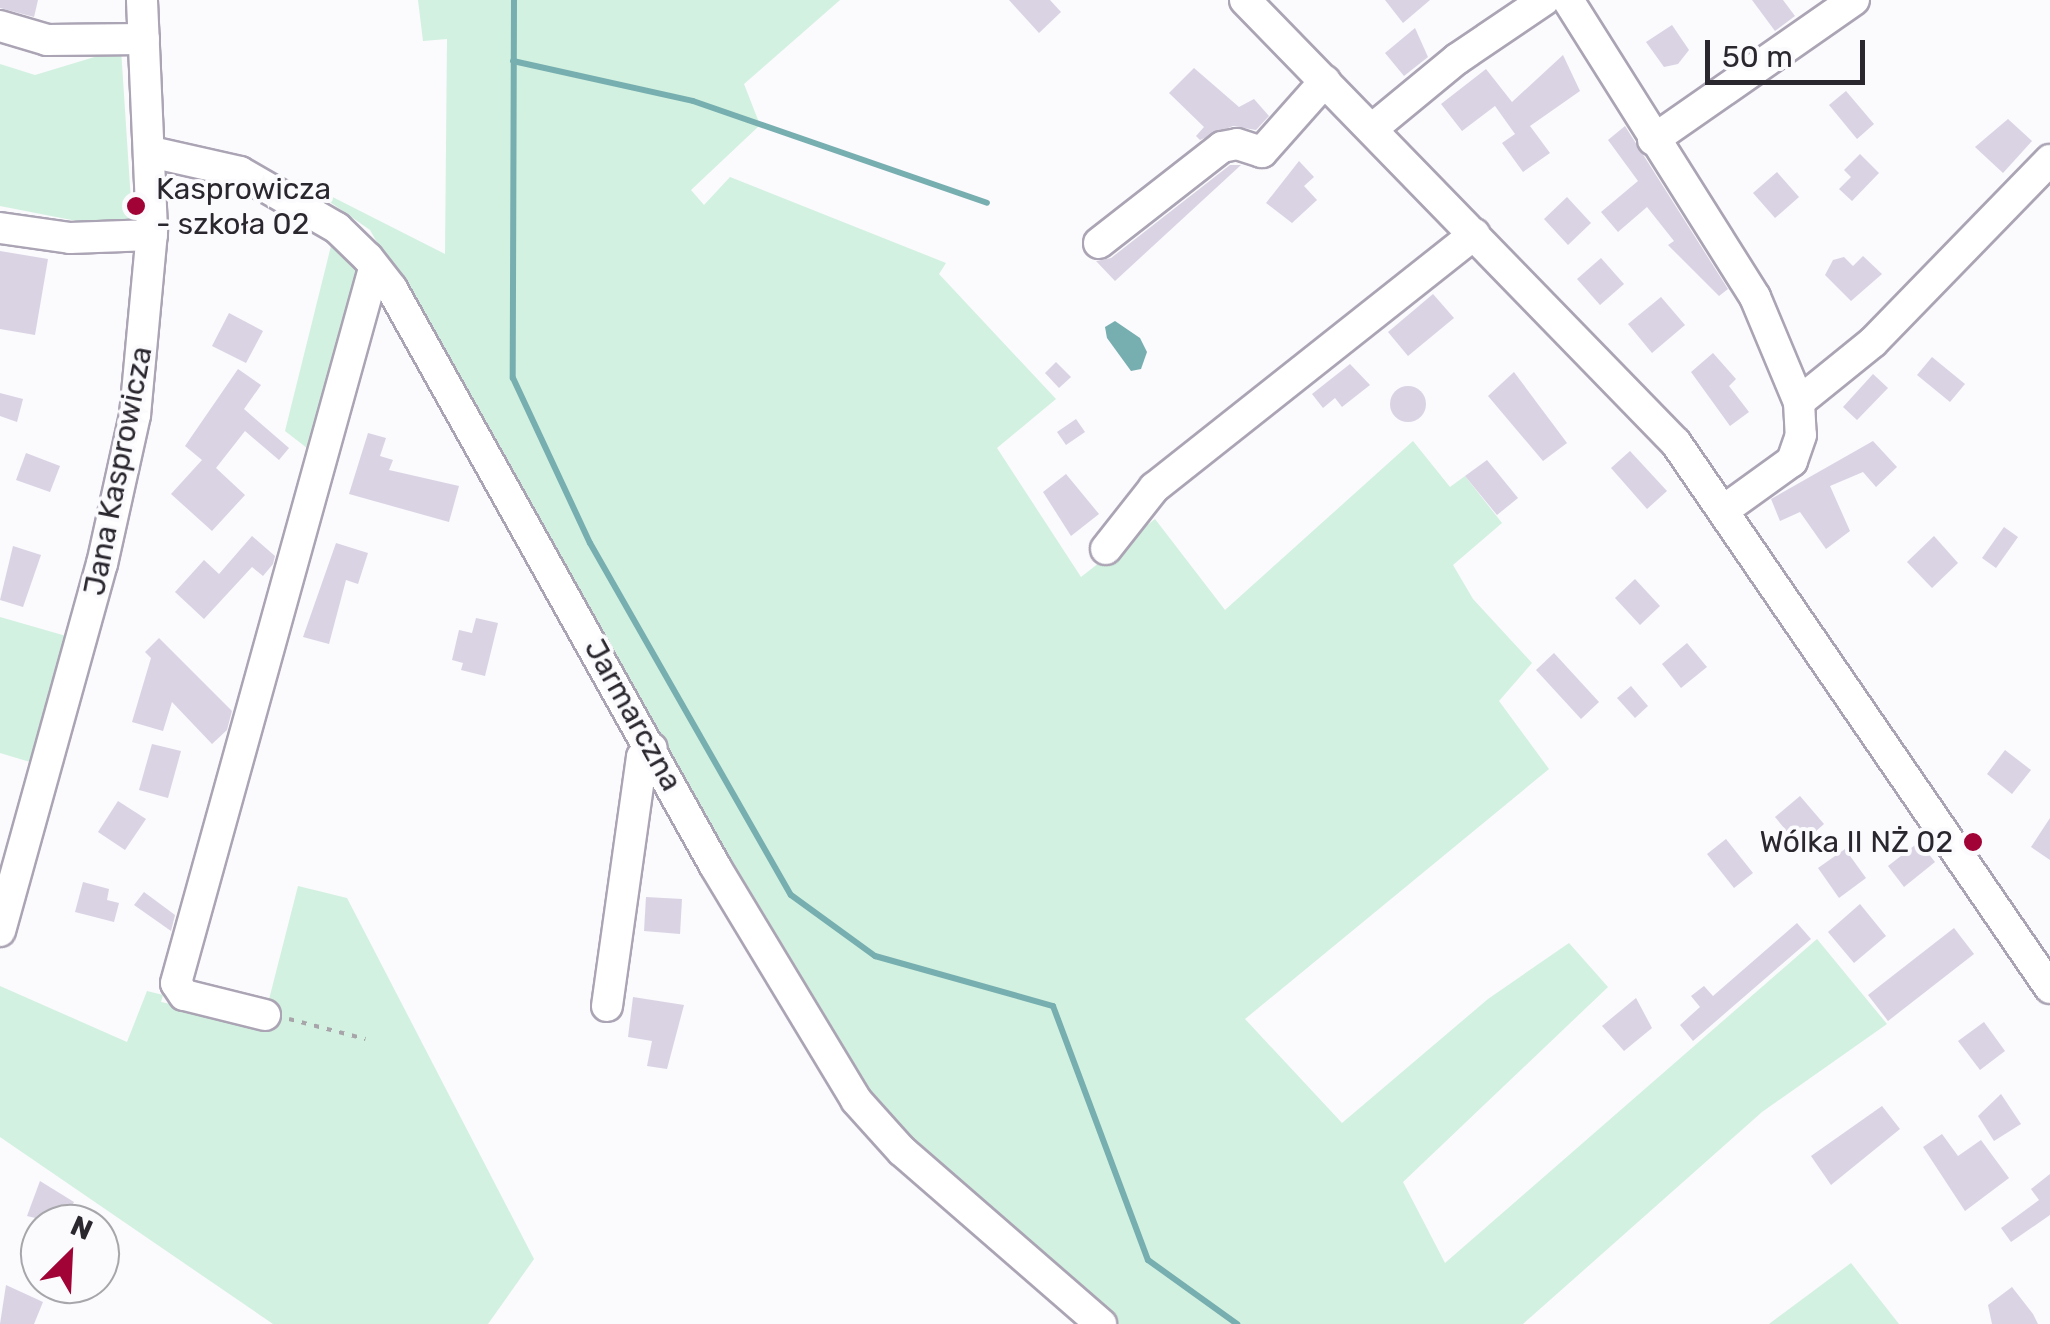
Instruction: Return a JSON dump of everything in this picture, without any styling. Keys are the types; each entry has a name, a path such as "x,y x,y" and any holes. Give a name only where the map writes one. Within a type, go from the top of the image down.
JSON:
{"street":[{"name":"Jana Kasprowicza","path":"0,931 124,476 146,336 152,235 142,0"},
{"path":"1245,0 1643,406 1724,510 2050,988"},
{"path":"1372,129 1457,59 1544,0"},
{"path":"1568,0 1652,140 1755,297 1799,402 1801,435 1792,461 1724,510"},
{"path":"1652,140 1854,0"},
{"path":"0,26 47,40 144,39"},
{"path":"1099,243 1222,147 1237,144 1262,152 1325,81"},
{"name":"Jarmarczna","path":"150,152 212,162 264,184 337,228 392,289 761,947 856,1100 902,1151 1101,1324"},
{"path":"1799,402 1886,330 2050,160"},
{"path":"0,228 70,238 152,235"},
{"path":"1106,549 1154,488 1475,234"},
{"path":"265,1015 184,996 176,983 373,272"},
{"path":"607,1006 642,758 652,748"}],"path":[{"path":"265,1015 364,1039"}],"green space":[{"path":"418,0 840,0 744,84 760,125 691,190 704,205 730,177 946,263 939,274 1056,399 997,448 1081,577 1155,519 1225,610 1413,441 1450,487 1465,476 1502,523 1453,565 1473,599 1532,663 1499,701 1549,769 1245,1019 1342,1123 1488,999 1569,943 1608,987 1403,1182 1445,1263 1817,939 1887,1024 1762,1112 1523,1324 1119,1324 855,1084 370,230 297,179 445,254 447,39 423,41"},
{"path":"121,49 133,232 0,206 0,64 35,75"},
{"path":"334,234 364,267 316,455 285,431"},
{"path":"0,617 66,636 30,762 0,753"},
{"path":"298,886 347,898 534,1259 488,1324 273,1324 120,1219 120,1204 98,1204 0,1137 0,986 127,1042 147,991 163,995 161,1002 263,1023"},
{"path":"1851,1263 1899,1324 1769,1324"}],"water":[{"path":"1115,321 1140,338 1147,352 1141,369 1131,371 1107,338 1105,327"}],"building":[{"path":"0,0 38,0 34,17 0,8"},
{"path":"1009,0 1050,0 1061,12 1039,33"},
{"path":"1385,0 1430,0 1403,23"},
{"path":"1752,0 1783,0 1795,16 1775,31"},
{"path":"1672,25 1689,50 1678,64 1664,67 1646,42"},
{"path":"1415,28 1428,57 1404,76 1385,53"},
{"path":"1563,55 1580,91 1530,126 1550,153 1523,172 1502,143 1515,134 1495,106 1462,131 1441,104 1486,69 1512,102"},
{"path":"1194,68 1239,107 1254,99 1269,116 1256,130 1233,126 1200,140 1196,136 1204,127 1169,93"},
{"path":"1846,91 1874,124 1857,139 1829,105"},
{"path":"2008,119 2032,141 2003,173 1975,147"},
{"path":"1625,126 1728,289 1719,296 1668,245 1674,241 1647,207 1618,232 1601,212 1638,181 1608,140"},
{"path":"1860,154 1879,173 1852,201 1839,189 1851,177 1844,170"},
{"path":"1299,161 1314,177 1304,186 1317,200 1292,223 1266,203"},
{"path":"1230,165 1241,165 1115,281 1096,261 1111,258"},
{"path":"1777,172 1799,197 1775,218 1753,193"},
{"path":"1567,197 1591,223 1568,245 1544,219"},
{"path":"0,251 48,259 35,335 0,329"},
{"path":"1863,256 1882,274 1851,301 1825,275 1833,260 1844,257 1853,266"},
{"path":"1601,258 1624,284 1600,305 1577,279"},
{"path":"1433,294 1454,318 1408,356 1388,332"},
{"path":"1661,297 1685,325 1652,353 1628,324"},
{"path":"229,313 263,331 246,363 212,346"},
{"path":"1713,353 1736,379 1729,386 1749,412 1730,426 1691,372"},
{"path":"1932,357 1965,384 1950,402 1917,375"},
{"path":"1056,362 1071,377 1059,388 1045,373"},
{"path":"1350,364 1370,385 1342,407 1335,398 1323,408 1312,394"},
{"path":"238,369 261,385 244,409 289,448 279,460 245,431 216,468 245,495 212,531 171,494 202,460 185,446"},
{"path":"1514,372 1567,443 1543,461 1488,396"},
{"path":"1873,374 1888,388 1857,420 1843,407"},
{"path":"1408,386 1421,391 1426,404 1421,417 1408,422 1395,417 1390,404 1395,391"},
{"path":"0,393 23,399 17,422 0,416"},
{"path":"1076,419 1085,432 1066,445 1057,432"},
{"path":"368,433 386,438 380,456 393,460 389,470 459,486 449,522 349,494"},
{"path":"1873,441 1897,467 1876,487 1863,472 1830,486 1850,531 1826,549 1800,512 1780,521 1771,499"},
{"path":"1630,451 1667,491 1647,509 1611,468"},
{"path":"26,453 60,466 50,492 16,480"},
{"path":"1487,460 1518,498 1497,515 1465,476"},
{"path":"1066,474 1099,514 1071,536 1043,492"},
{"path":"2004,527 2018,537 1996,568 1982,558"},
{"path":"252,536 275,556 273,564 263,576 252,567 204,619 175,592 204,560 219,574"},
{"path":"1934,536 1958,563 1932,588 1907,562"},
{"path":"336,543 368,553 358,584 346,580 329,644 303,637"},
{"path":"13,546 41,555 23,607 0,600"},
{"path":"1635,579 1660,606 1640,625 1615,598"},
{"path":"476,618 498,623 485,676 461,670 463,663 452,660 459,630 472,633"},
{"path":"159,638 232,711 227,730 212,744 172,702 163,731 132,722 151,658 145,652"},
{"path":"1687,643 1707,667 1681,688 1662,664"},
{"path":"1554,653 1599,702 1581,719 1536,670"},
{"path":"1631,686 1648,706 1635,718 1617,698"},
{"path":"152,744 181,751 168,798 139,790"},
{"path":"2005,750 2031,770 2012,794 1987,774"},
{"path":"1800,796 1824,824 1799,846 1775,817"},
{"path":"118,801 146,819 125,850 98,832"},
{"path":"2050,818 2050,860 2031,847"},
{"path":"1726,839 1753,873 1734,888 1707,854"},
{"path":"1919,842 1935,862 1904,887 1888,866"},
{"path":"1845,849 1866,878 1839,898 1818,868"},
{"path":"83,882 109,889 107,900 119,903 114,922 75,912"},
{"path":"144,892 175,915 171,931 134,905"},
{"path":"646,897 682,899 680,934 644,931"},
{"path":"1860,904 1886,936 1854,963 1828,932"},
{"path":"1797,923 1811,939 1693,1041 1680,1025 1700,1007 1691,996 1704,986 1713,996"},
{"path":"1954,928 1974,954 1888,1021 1868,995"},
{"path":"633,997 684,1005 667,1069 647,1066 652,1041 628,1037"},
{"path":"1636,998 1652,1028 1624,1051 1602,1026"},
{"path":"1984,1022 2005,1051 1980,1070 1958,1041"},
{"path":"2001,1094 2021,1124 1994,1141 1978,1116"},
{"path":"1882,1106 1900,1129 1831,1185 1811,1156"},
{"path":"1942,1134 1958,1156 1981,1140 2009,1178 1965,1211 1923,1147"},
{"path":"2050,1174 2050,1215 2011,1242 2001,1228 2039,1200 2031,1189"},
{"path":"40,1181 74,1202 73,1204 31,1204"},
{"path":"6,1285 20,1291 20,1304 42,1304 34,1324 0,1324"},
{"path":"2012,1287 2038,1324 1992,1324 1988,1305"}],"waterway":[{"path":"514,0 513,378 590,543 791,895 875,956 1053,1006 1148,1260 1237,1324"},
{"path":"513,61 693,101 987,203"}],"place":[{"name":"Kasprowicza - szkoła 02","path":"136,206"},
{"name":"Wólka II NŻ 02","path":"1973,842"}]}
